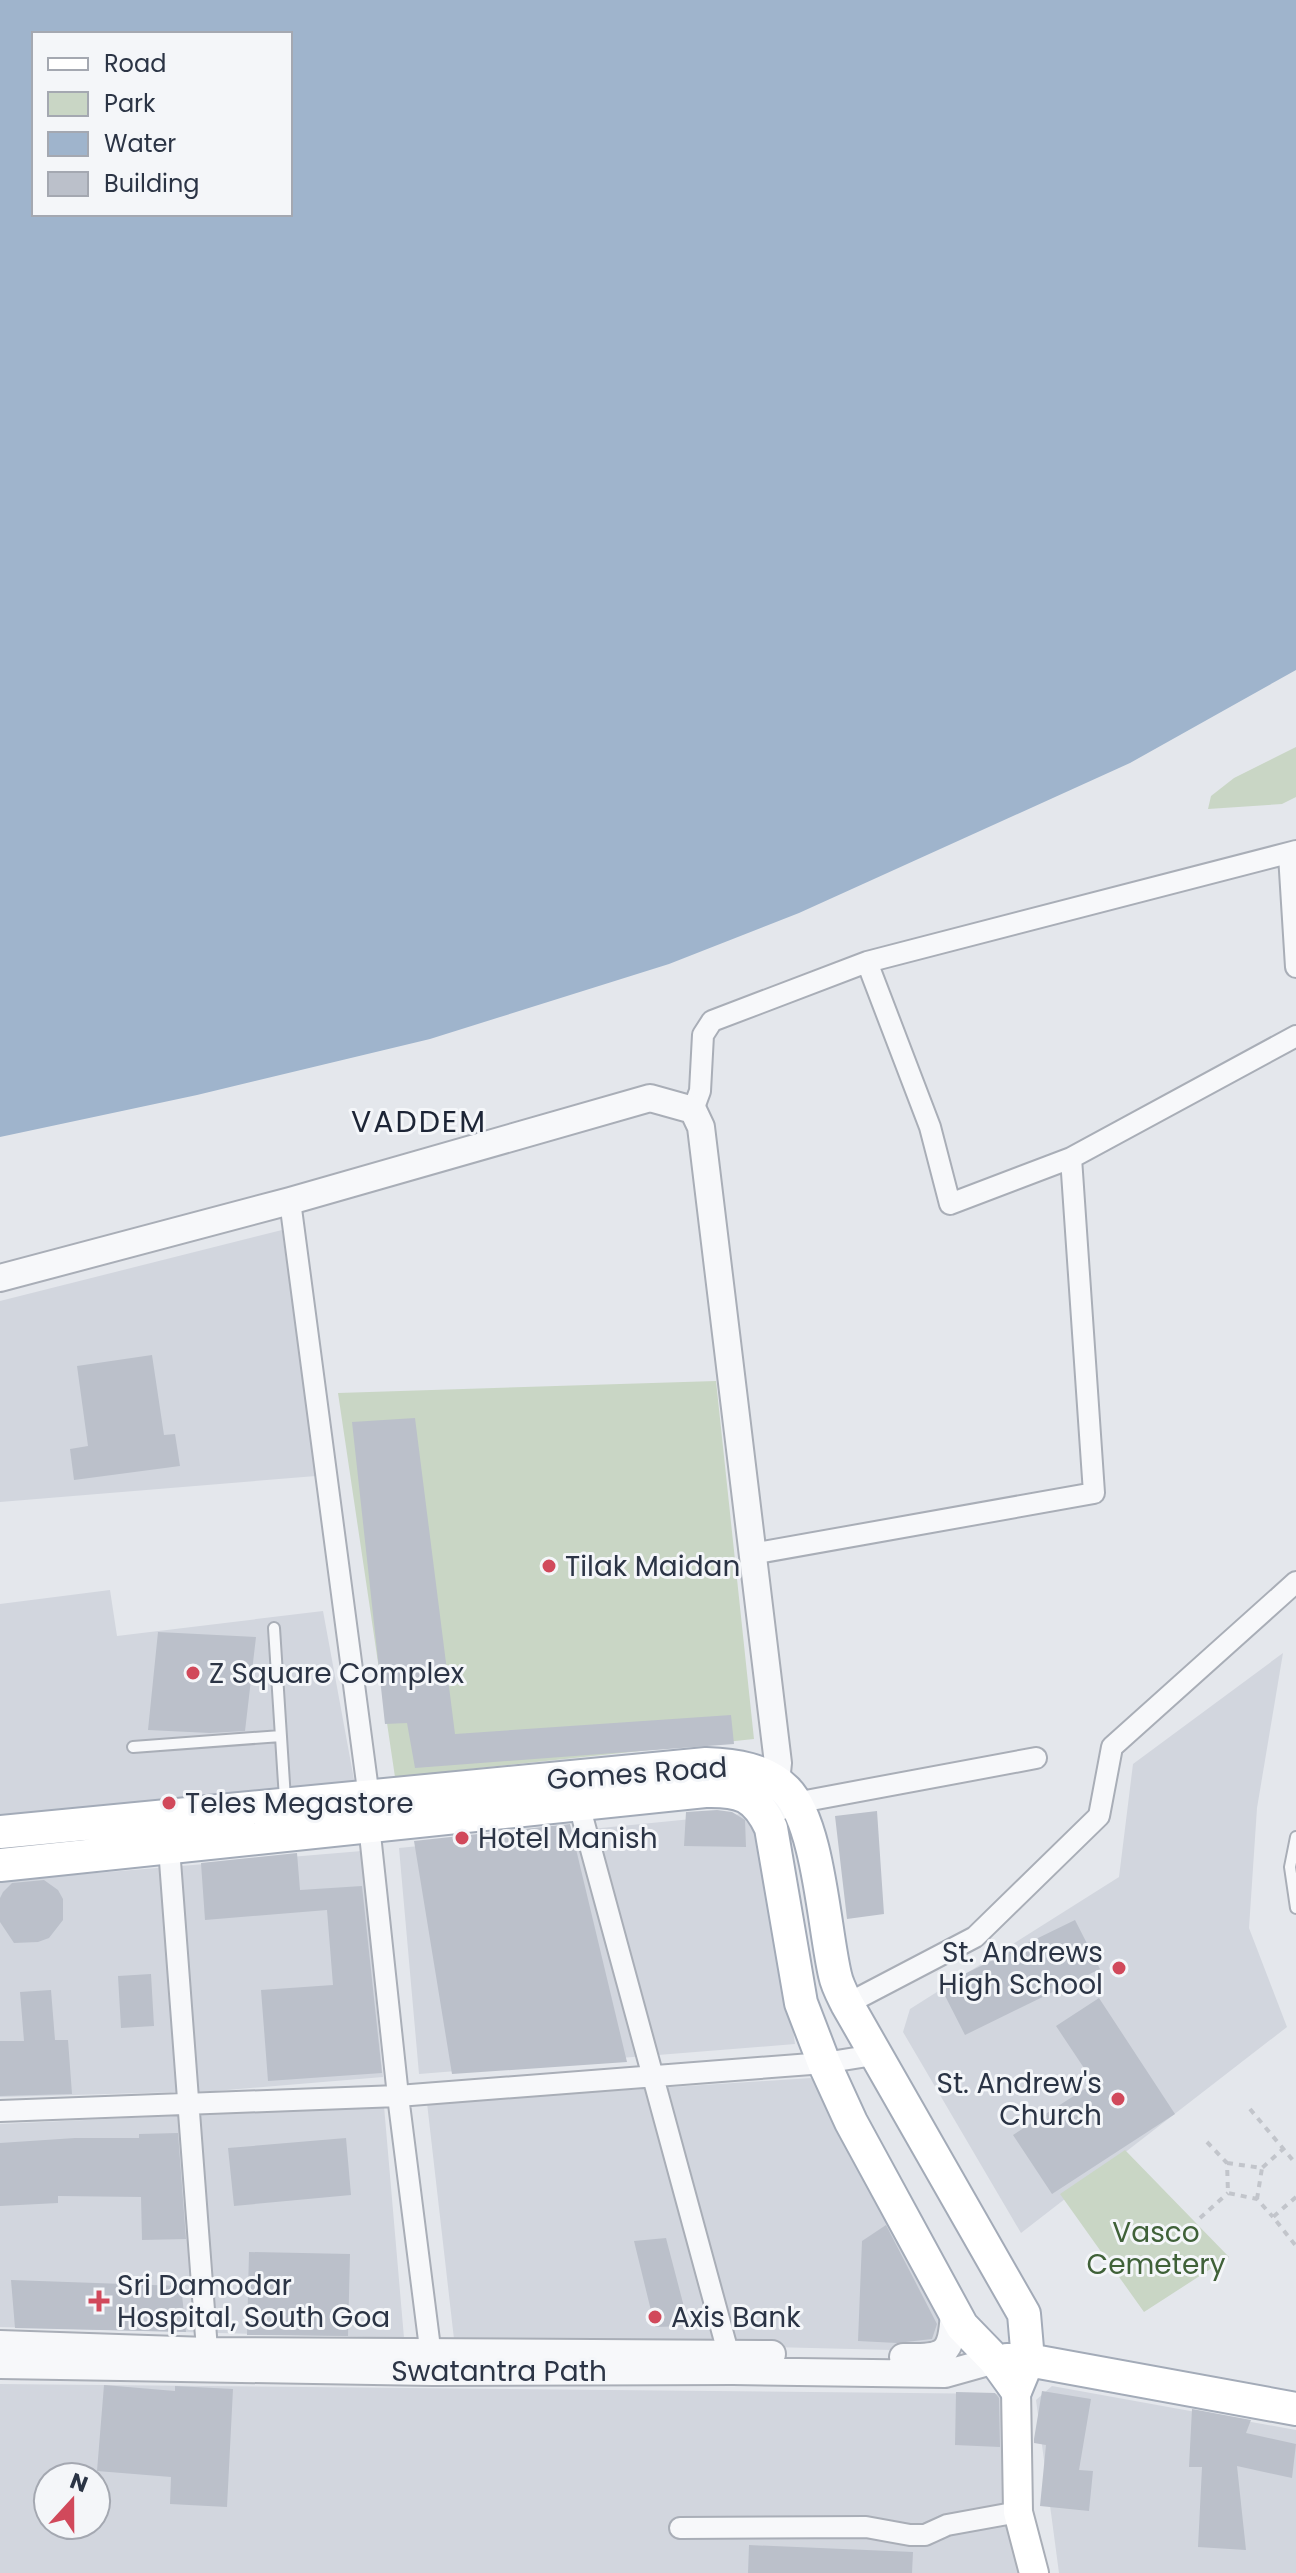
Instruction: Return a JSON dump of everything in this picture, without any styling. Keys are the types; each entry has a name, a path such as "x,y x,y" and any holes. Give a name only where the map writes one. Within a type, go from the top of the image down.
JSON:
{"main road":[{"name":"Gomes Road","path":"0,1865 169,1848 369,1811 706,1764 749,1769 775,1803"},
{"name":"Gomes Road","path":"0,1832 285,1805 369,1811 579,1805 727,1790 775,1803"},
{"path":"775,1803 812,1851 835,1979 847,2004 1024,2314 1018,2512 1034,2573"},
{"path":"775,1803 774,1841 801,2003 851,2122 962,2326 995,2360 1022,2375 1296,2409"}],"street":[{"path":"1036,1758 775,1803 778,1763 701,1127 693,1110 700,1091 703,1035 712,1021 867,962 1293,853 1296,967"},
{"path":"867,962 930,1127 950,1204 1071,1158 1296,1036"},
{"path":"0,1278 290,1201 650,1098 693,1110"},
{"path":"752,1554 1094,1493 1071,1158"},
{"path":"290,1201 369,1811 398,2096 432,2362"},
{"path":"847,2004 975,1937 1099,1816 1112,1747 1296,1582"},
{"path":"579,1805 730,2362"},
{"path":"169,1848 208,2360"},
{"path":"0,2111 398,2096 824,2063 874,2055"},
{"name":"Swatantra Path","path":"0,2365 208,2360 730,2362 935,2357 949,2344 954,2310"},
{"name":"Swatantra Path","path":"0,2344 208,2360"},
{"name":"Swatantra Path","path":"730,2362 945,2374 995,2360"},
{"path":"680,2528 866,2527 925,2535 947,2525 1018,2512"}],"lane":[{"path":"274,1628 285,1805"},
{"path":"133,1747 281,1736"},
{"path":"1296,1837 1290,1867 1296,1908"}],"path":[{"path":"1250,2109 1296,2164"},
{"path":"1207,2142 1227,2163 1262,2168"},
{"path":"1257,2199 1262,2168 1283,2149"},
{"path":"1227,2163 1228,2193"},
{"path":"1228,2193 1257,2199 1296,2246"},
{"path":"1200,2218 1228,2193"},
{"path":"1273,2217 1296,2197"}],"shaded area":[{"path":"282,1230 316,1476 0,1502 0,1301"},
{"path":"110,1590 117,1636 323,1611 355,1785 0,1825 0,1604"},
{"name":"St. Andrews High School","path":"1283,1653 1257,1808 1249,1928 1287,2027 1021,2233 903,2032 910,2009 1119,1877 1133,1764"},
{"path":"762,1812 795,2044 419,2074 399,1848"},
{"path":"362,1851 383,2077 215,2091 0,2097 0,1881"},
{"path":"811,2078 942,2319 932,2351 454,2339 427,2103"},
{"path":"384,2106 404,2338 0,2327 0,2124"},
{"path":"0,2384 1009,2394 1023,2573 0,2573"},
{"path":"1052,2386 1296,2430 1296,2573 1059,2573 1036,2400"}],"green space":[{"path":"1296,747 1296,797 1282,804 1208,809 1211,796 1234,778"},
{"name":"Tilak Maidan","path":"716,1381 754,1739 395,1777 338,1393"},
{"name":"Vasco Cemetery","path":"1125,2150 1229,2257 1144,2312 1060,2194"}],"water":[{"path":"0,0 1296,0 1296,670 1130,763 799,913 669,964 430,1039 197,1095 0,1137"}],"building":[{"path":"152,1355 164,1435 175,1434 180,1466 74,1480 70,1449 88,1446 77,1366"},
{"path":"415,1418 455,1734 731,1715 734,1744 415,1768 407,1723 385,1724 352,1422"},
{"path":"158,1632 256,1637 245,1731 148,1730"},
{"path":"877,1811 884,1914 847,1919 835,1816"},
{"path":"686,1812 732,1812 745,1820 746,1847 684,1846"},
{"path":"570,1824 627,2062 452,2074 414,1841"},
{"path":"297,1853 300,1890 362,1886 382,2073 268,2081 261,1990 333,1985 327,1910 205,1920 201,1863"},
{"path":"44,1880 58,1890 63,1899 63,1920 49,1938 38,1942 14,1943 0,1922 0,1898 12,1883"},
{"path":"1075,1920 1100,1969 965,2035 940,1986"},
{"path":"151,1974 154,2026 121,2028 118,1976"},
{"path":"51,1990 55,2040 68,2040 72,2094 0,2096 0,2041 24,2041 20,1992"},
{"name":"St. Andrew's Church","path":"1099,1998 1175,2114 1052,2194 1013,2135 1094,2083 1056,2026"},
{"path":"178,2133 186,2239 142,2240 141,2197 58,2196 58,2203 0,2206 0,2143 139,2138 139,2134"},
{"path":"346,2138 351,2195 234,2206 228,2148"},
{"path":"886,2225 937,2324 932,2339 897,2343 858,2341 862,2241"},
{"path":"666,2238 689,2326 655,2327 634,2241"},
{"path":"249,2252 350,2254 348,2336 247,2335"},
{"path":"11,2280 181,2286 186,2332 15,2328"},
{"path":"104,2385 175,2391 175,2386 233,2389 227,2507 170,2504 171,2477 112,2472 112,2461 98,2461"},
{"path":"1042,2391 1091,2399 1079,2470 1093,2471 1089,2511 1040,2506 1046,2445 1034,2443 1034,2439"},
{"path":"956,2392 995,2393 999,2398 1000,2447 955,2445"},
{"path":"1192,2409 1251,2420 1246,2433 1296,2444 1292,2478 1237,2466 1246,2550 1198,2547 1202,2467 1189,2467"},
{"path":"749,2545 913,2552 912,2573 748,2573"}],"place":[{"name":"Tilak Maidan","path":"549,1566"},
{"name":"Z Square Complex","path":"193,1673"},
{"name":"Teles Megastore","path":"169,1803"},
{"name":"Hotel Manish","path":"462,1838"},
{"name":"St. Andrews High School","path":"1119,1968"},
{"name":"St. Andrew's Church","path":"1118,2099"},
{"name":"Sri Damodar Hospital, South Goa","path":"99,2301"},
{"name":"Axis Bank","path":"655,2317"}],"district":[{"name":"VADDEM","path":"419,1122"}]}
